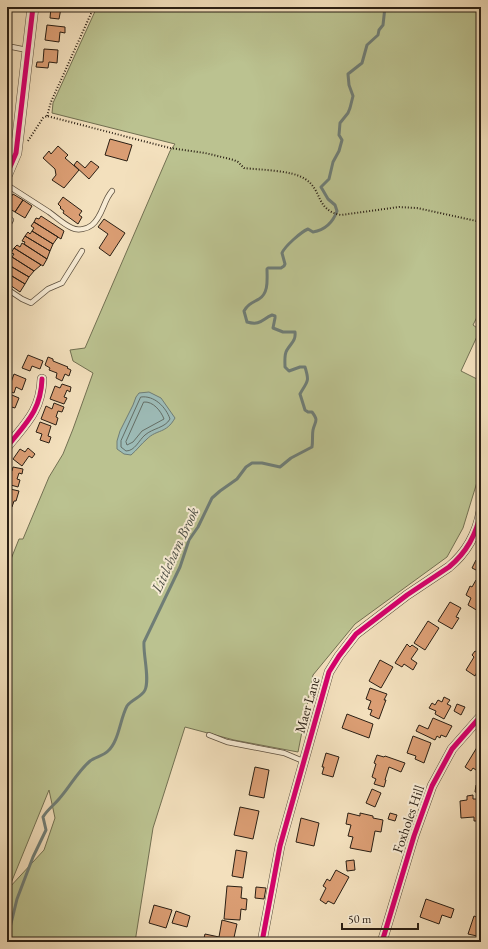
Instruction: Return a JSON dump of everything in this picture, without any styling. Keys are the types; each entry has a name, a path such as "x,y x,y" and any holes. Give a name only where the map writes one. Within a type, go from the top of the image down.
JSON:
{"street":[{"path":"7,174 13,146 28,51 33,7"},
{"path":"7,447 38,404 42,391 42,380"},
{"name":"Maer Lane","path":"262,942 277,857 329,672 356,634 378,616 457,561 474,533 479,522 481,511"},
{"name":"Foxholes Hill","path":"382,942 414,836 432,786 452,749 481,716"}],"lane":[{"path":"7,46 28,51"},
{"path":"7,186 50,212 72,228 79,229 85,229 93,224 101,213 105,202 112,191"},
{"path":"7,227 12,220"},
{"path":"7,289 31,303 34,302 39,295 62,283 82,251"},
{"path":"209,735 227,742 284,753 303,761"}],"path":[{"path":"13,146 25,146 43,118 47,116 51,102 94,7"},
{"path":"47,116 170,148 205,153 234,160 244,168 287,172 305,179 313,187 326,209 333,213 342,215 399,207 417,208 481,222"}],"green space":[{"path":"97,7 481,7 481,309 473,325 480,330 461,371 481,381 481,469 463,528 447,557 355,624 313,675 298,752 234,740 185,727 153,828 135,942 13,942 14,937 12,942 7,942 7,569 19,539 23,539 49,477 63,454 93,373 73,361 70,350 85,348 170,151 175,144 52,113 53,103","holes":["49,790 55,818 44,850 9,888"]}],"water":[{"path":"149,392 161,398 175,418 168,427 151,436 131,455 124,454 117,449 117,441 120,431 136,397 139,393"}],"building":[{"path":"51,7 69,7 61,8 59,19 50,18"},
{"path":"47,25 65,27 65,33 60,32 59,42 45,40"},
{"path":"44,49 58,50 57,63 49,62 48,68 36,67 37,62 43,62"},
{"path":"110,139 132,145 127,161 105,155"},
{"path":"58,146 68,155 65,158 79,170 64,188 52,180 56,175 55,169 43,158 49,151 51,154"},
{"path":"77,161 85,168 91,161 99,167 89,179 74,165"},
{"path":"13,194 23,200 15,212 7,207 7,203"},
{"path":"63,197 82,211 79,215 82,217 78,224 63,213 64,211 60,208 61,207 58,204"},
{"path":"23,200 32,206 25,218 15,212"},
{"path":"41,216 64,231 61,239 34,222 36,218 39,219"},
{"path":"104,219 125,233 110,256 99,248 108,234 98,227"},
{"path":"34,222 58,237 53,244 32,231 34,228 31,226"},
{"path":"32,231 53,244 50,251 25,236 28,232 30,234"},
{"path":"25,236 50,251 47,259 24,244 25,242 22,241"},
{"path":"22,243 47,259 43,266 14,248 17,245 20,247"},
{"path":"14,248 41,265 34,271 12,257 14,254 11,253"},
{"path":"11,256 34,271 29,277 7,264 7,258 9,259"},
{"path":"7,264 29,277 25,284 7,273"},
{"path":"7,273 25,284 20,292 7,283"},
{"path":"28,355 43,361 40,369 32,366 30,371 22,368"},
{"path":"48,357 53,359 53,361 68,367 67,368 71,370 69,376 65,374 62,381 56,378 57,373 49,370 50,368 45,365"},
{"path":"14,374 26,379 22,390 16,387 14,393 7,390 7,384 10,385"},
{"path":"62,384 71,387 70,392 67,390 64,397 67,398 64,404 50,399 55,386 60,388"},
{"path":"7,393 19,398 15,408 8,406 7,409"},
{"path":"54,403 64,407 62,412 58,411 56,425 41,419 46,406 52,409"},
{"path":"40,422 51,426 48,436 51,437 49,443 40,440 42,434 36,432"},
{"path":"28,448 35,454 32,458 29,456 22,466 13,459 20,449 25,452"},
{"path":"13,467 23,469 22,474 19,473 17,479 20,480 18,487 7,484 7,470 12,471"},
{"path":"10,489 19,491 16,501 14,501 12,507 7,506 7,493 9,494"},
{"path":"7,510 11,512 8,529 7,529"},
{"path":"476,560 481,562 480,572 472,568"},
{"path":"476,580 481,583 481,606 478,611 468,605 471,598 466,595 470,586 472,587"},
{"path":"450,602 461,608 456,617 459,618 452,629 438,621"},
{"path":"428,621 439,628 425,650 414,643"},
{"path":"407,644 410,647 412,645 418,649 411,659 417,663 413,670 404,664 402,667 395,663"},
{"path":"475,651 481,654 481,672 478,670 475,676 466,670 474,657 472,655"},
{"path":"380,660 393,667 381,688 369,681"},
{"path":"370,688 387,694 379,719 370,715 372,710 368,709 371,701 366,699"},
{"path":"444,697 450,700 447,704 451,706 444,719 435,714 436,711 429,708 432,703 435,705 438,700 442,702"},
{"path":"457,704 465,707 461,715 454,711"},
{"path":"347,714 373,724 369,738 342,728"},
{"path":"433,718 452,726 446,737 441,735 440,738 437,736 435,740 416,731 419,725 428,729"},
{"path":"413,736 431,743 424,763 415,759 416,756 407,753"},
{"path":"479,744 481,745 481,763 476,770 473,768 471,771 465,767"},
{"path":"326,753 339,757 333,777 322,774 324,767 322,767"},
{"path":"377,755 385,756 405,763 401,772 389,767 384,787 374,784 376,779 372,777"},
{"path":"255,767 269,770 264,798 249,795"},
{"path":"476,785 481,786 481,793 475,792"},
{"path":"372,789 381,793 375,807 366,803"},
{"path":"473,795 473,799 479,799 479,797 481,797 480,821 474,821 474,817 461,818 460,801 467,800 467,796"},
{"path":"240,807 259,811 253,839 234,835"},
{"path":"348,813 360,816 360,813 383,820 381,832 375,831 371,852 350,848 353,837 348,836 351,825 346,824"},
{"path":"390,813 397,815 395,821 388,819"},
{"path":"301,818 319,823 314,846 296,842"},
{"path":"236,850 247,852 243,878 232,876"},
{"path":"354,860 355,870 347,871 346,861"},
{"path":"336,870 349,877 334,904 328,901 326,904 320,900 326,888 323,886 327,879 330,881"},
{"path":"227,886 242,887 241,898 247,899 246,910 241,909 240,920 224,919"},
{"path":"256,887 266,888 264,899 255,898"},
{"path":"426,899 454,909 451,918 442,915 439,924 420,917"},
{"path":"154,905 172,910 166,928 149,923"},
{"path":"176,911 190,916 187,927 172,923"},
{"path":"474,916 481,919 481,942 475,942 477,936 468,934"},
{"path":"222,920 237,924 233,942 203,942 205,934 219,937"}],"waterway":[{"name":"Littleham Brook","path":"7,940 17,899 33,857 46,830 43,817 85,765 106,753 112,747 127,706 145,690 147,673 144,642 180,567 189,540 198,527 212,498 237,479 246,467 252,463 262,463 280,467 291,458 312,447 316,419 312,412 305,410 300,394 306,384 307,379 305,367 300,367 289,371 285,367 285,354 294,340 295,332 283,332 273,328 275,316 272,315 258,323 247,322 244,311 249,305 259,299 266,290 267,269 281,268 284,266 285,264 282,253 290,243 308,229 313,232 325,227 331,222 337,211 335,205 328,199 321,187 329,179 333,162 339,151 342,140 339,135 340,123 348,113 353,96 349,85 348,74 362,63 367,45 378,35 379,30 383,25 385,7"}],"cycle path":[{"path":"7,174 16,153 33,7"},
{"path":"7,447 26,424 35,409 39,400 42,379"},
{"path":"262,942 280,846 329,672 356,634 407,595 449,567 461,555 474,535 481,511"},
{"path":"382,942 414,836 432,786 452,749 481,716"}]}
